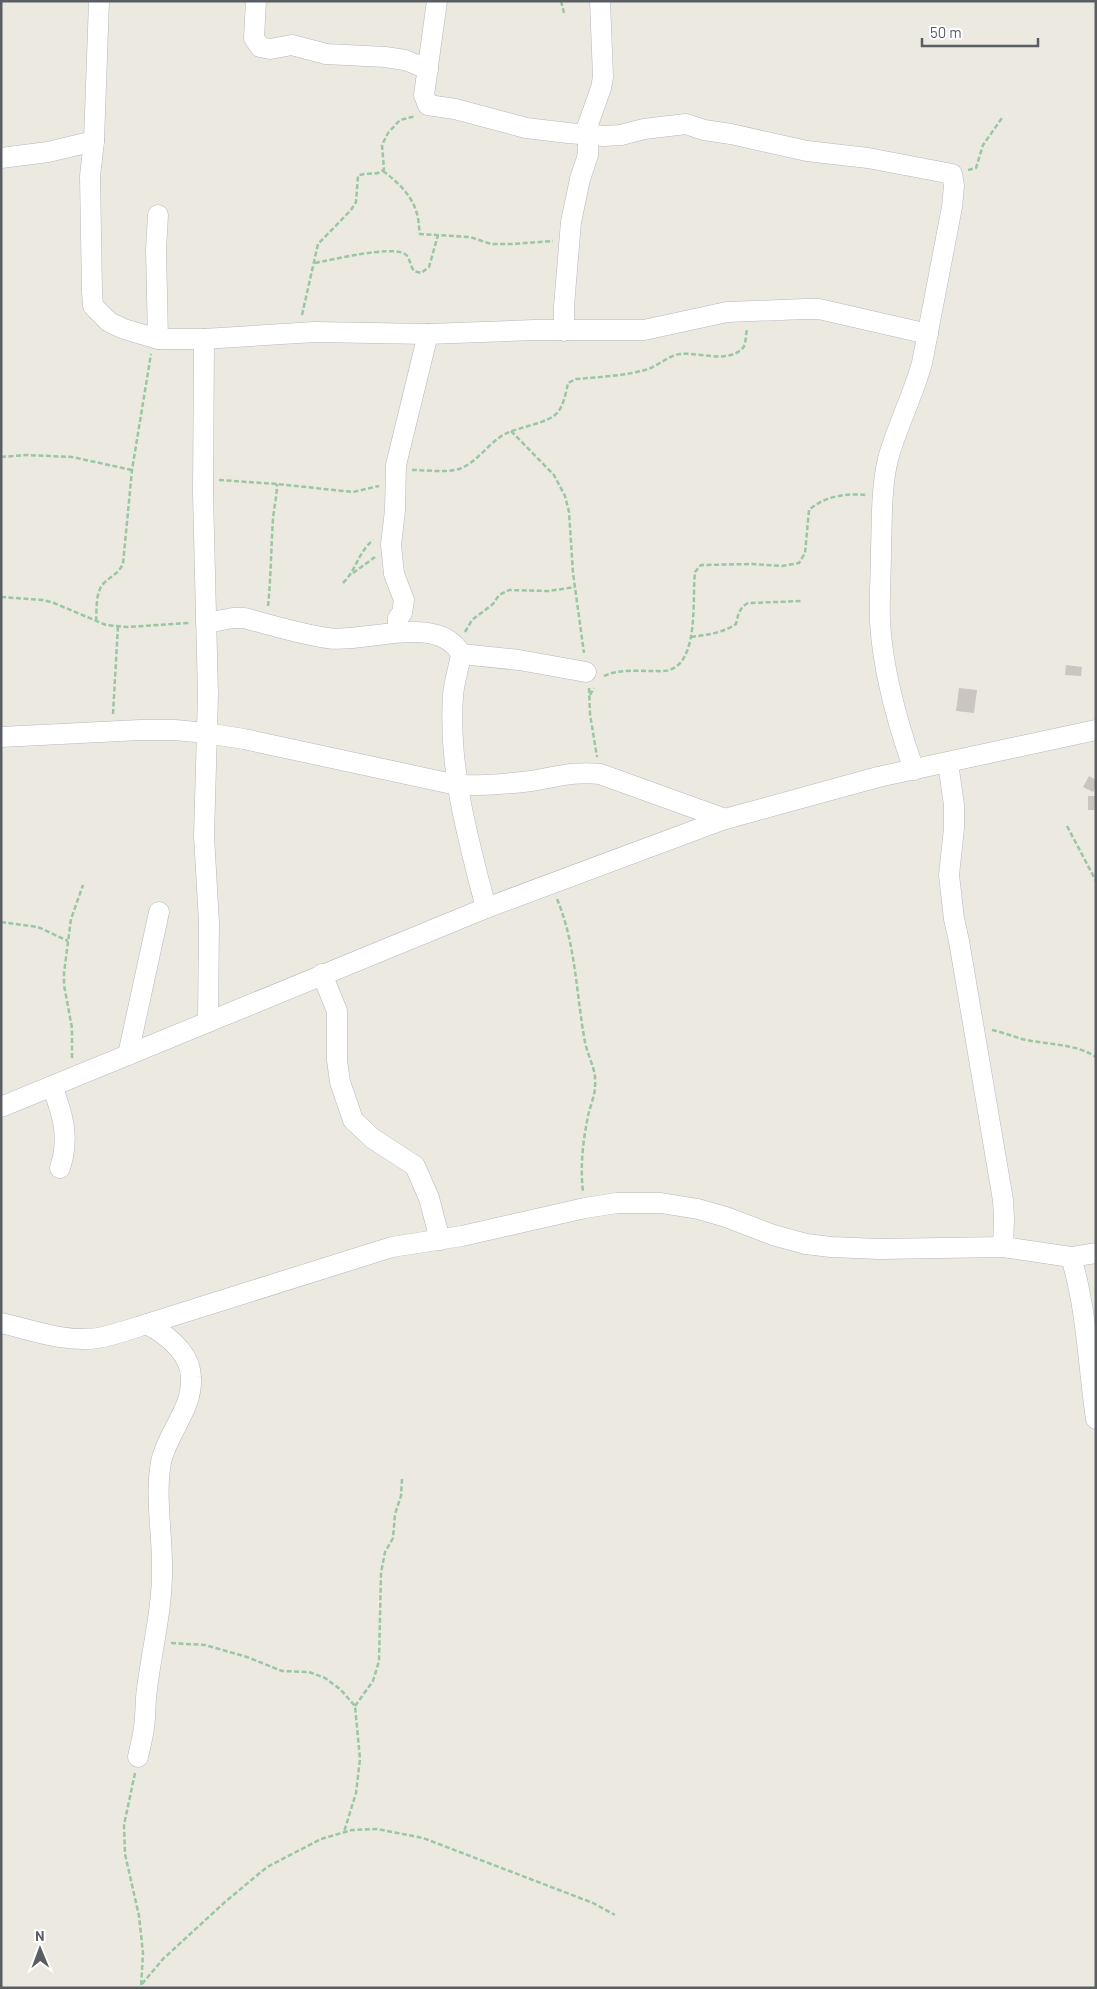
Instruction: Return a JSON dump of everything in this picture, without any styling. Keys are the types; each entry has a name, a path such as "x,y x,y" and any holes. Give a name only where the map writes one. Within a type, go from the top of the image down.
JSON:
{"street":[{"path":"99,1 94,141 90,176 93,306 109,322 124,329 156,338 204,339 353,331 428,334 644,330 727,312 768,309 818,309 928,334"},
{"path":"256,1 254,38 260,47 270,50 292,45 326,54 385,57 405,60 428,69"},
{"path":"437,1 424,95 428,105 455,108 526,128 568,134 621,135 676,124 686,124 704,130 807,151 868,158 952,174 954,186 952,207 928,334 917,381 888,459 883,496 880,620 883,653 893,704 914,770"},
{"path":"564,331 564,306 571,222 580,179 588,156 587,134 603,77 600,1"},
{"path":"1,158 48,152 94,141"},
{"path":"156,338 158,215"},
{"path":"398,632 398,618 402,613 404,600 394,574 392,540 395,510 395,473 428,334"},
{"path":"204,339 203,478 208,664 204,836 209,923 208,1022"},
{"path":"206,622 234,618 328,638 364,638 398,632 418,632 451,641 459,651 519,660 596,677"},
{"path":"459,651 453,703 457,785 469,847 486,908"},
{"path":"1,737 114,731 175,730 206,733 244,738 457,785 505,784 580,772 600,774 725,819"},
{"path":"1,1107 486,908 725,819 878,777 1096,730"},
{"path":"948,763 954,813 949,875 954,919 1003,1200 1003,1247"},
{"path":"128,1055 159,912"},
{"path":"322,974 337,1011 337,1060 340,1082 352,1120 372,1138 415,1166 429,1198 440,1240"},
{"path":"52,1086 64,1127 65,1153 60,1168"},
{"path":"1,1323 50,1335 76,1339 97,1338 392,1247 440,1240 585,1208 617,1204 661,1204 698,1209 726,1217 773,1235 806,1244 831,1247 879,1249 1003,1247 1071,1257 1096,1253"},
{"path":"1071,1257 1078,1279 1096,1419"},
{"path":"138,1757 144,1726 146,1691 158,1620 162,1565 159,1514 161,1462 190,1393 191,1378 184,1354 163,1333 147,1324"}],"path":[{"path":"561,1 564,13"},
{"path":"383,171 382,145 388,133 400,120 415,116 428,105"},
{"path":"952,174 976,168 983,145 1002,118"},
{"path":"383,171 402,186 411,200 418,218 420,234 470,237 491,244 569,240"},
{"path":"296,333 318,244 351,210 356,202 358,176 383,171"},
{"path":"314,263 375,252 398,252 404,253 414,271 421,273 429,267 438,236"},
{"path":"203,478 353,492 370,490 382,485 395,473 458,469 470,463 491,442 511,431 550,418 558,413 563,403 568,383 576,379 648,370 662,361 680,354 714,356 738,352 745,344 747,329 754,323"},
{"path":"96,621 98,594 103,584 119,571 122,564 132,470 156,338"},
{"path":"511,431 554,475 565,496 570,526 575,587 596,677 590,695 590,714 600,774"},
{"path":"1,457 26,455 72,458 132,470"},
{"path":"266,624 272,572 273,516 277,500 277,484"},
{"path":"596,677 615,672 661,672 672,670 680,663 688,649 691,637 695,572 701,565 782,566 799,563 805,553 808,514 814,506 851,493 883,496"},
{"path":"352,573 362,550 373,540 392,540"},
{"path":"343,583 352,573 375,557 392,540"},
{"path":"459,651 472,620 493,604 499,595 509,590 554,590 575,587"},
{"path":"1,597 43,600 96,621 118,626 174,625 206,622"},
{"path":"691,637 731,628 736,624 742,606 748,603 803,601"},
{"path":"114,731 112,710 118,626"},
{"path":"590,695 596,677"},
{"path":"1067,826 1096,880"},
{"path":"550,884 563,914 571,946 586,1045 596,1077 594,1098 584,1135 581,1168 585,1208"},
{"path":"72,1078 72,1028 64,985 68,941 74,910 83,885"},
{"path":"1,922 38,927 68,941"},
{"path":"973,1027 1089,1052 1096,1057"},
{"path":"355,1706 373,1681 379,1661 381,1573 386,1552 393,1538 395,1514 401,1496 402,1480"},
{"path":"154,1642 205,1645 247,1657 282,1671 309,1672 325,1678 340,1689 355,1706 360,1759 356,1793 344,1832"},
{"path":"138,1757 124,1825 124,1854 139,1916 142,1943 142,1986"},
{"path":"142,1986 163,1959 225,1902 267,1867 322,1839 352,1830 377,1829 423,1838 593,1903 615,1915"}],"building":[{"path":"1066,665 1082,667 1081,676 1065,675"},
{"path":"959,688 977,690 974,713 956,711"},
{"path":"1089,776 1096,780 1096,787 1093,792 1083,787"},
{"path":"1088,796 1096,796 1096,810 1088,810"}]}
